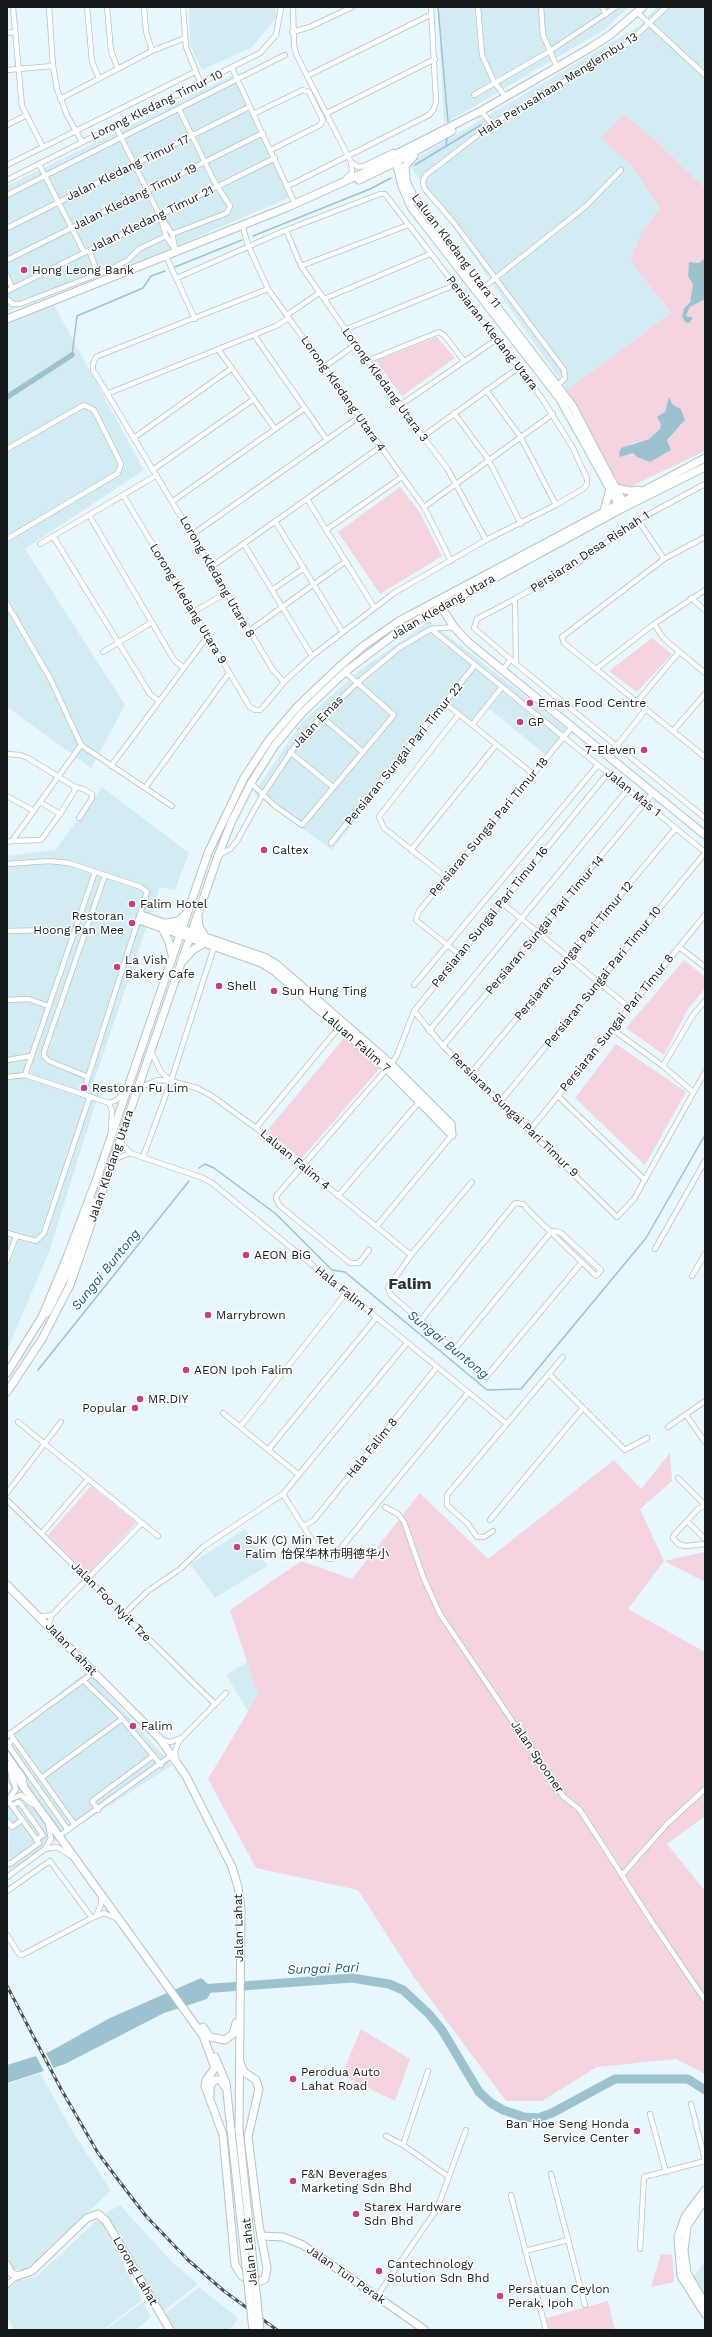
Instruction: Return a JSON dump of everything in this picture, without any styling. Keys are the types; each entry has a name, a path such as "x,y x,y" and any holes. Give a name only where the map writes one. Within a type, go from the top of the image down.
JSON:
{"main road":[{"name":"Hala Perusahaan Menglembu 13","path":"292,205 363,174 390,157 481,111 610,35 638,13 643,7"},
{"name":"Hala Perusahaan Menglembu 13","path":"7,319 242,224 374,174 423,148 474,118 481,111"},
{"path":"363,174 391,162 396,162 401,156 426,140"},
{"path":"405,185 405,166 410,159 423,148"},
{"name":"Laluan Kledang Utara 11","path":"396,162 415,212 560,399 613,488"},
{"path":"374,174 392,172 405,185"},
{"name":"Laluan Kledang Utara 11","path":"405,185 572,405 622,505"},
{"name":"Jalan Kledang Utara","path":"7,1392 42,1339 70,1285 218,856 231,823 251,783 276,745 302,713 345,672 439,603 604,511 622,505 643,490 705,458"},
{"name":"Jalan Kledang Utara","path":"7,1373 42,1317 67,1257 111,1135 208,853 222,820 244,778 269,740 298,706 362,647 399,622 439,603 622,505 705,467"},
{"path":"604,511 613,488 630,491 643,490"},
{"path":"439,603 454,627 468,642 705,835"},
{"path":"181,962 192,950 205,941 199,927 198,912"},
{"path":"172,957 170,942 163,926 178,921 187,913"},
{"name":"Laluan Falim 7","path":"140,918 215,944 261,962 273,970 342,1024 389,1066 422,1099 452,1135"},
{"path":"30,1337 39,1328 58,1294 74,1259 113,1139 120,1106"},
{"name":"Jalan Lahat","path":"7,1585 160,1739 174,1758 208,1816 232,1868 238,1887 241,1909 238,2086 239,2129 260,2330"},
{"path":"9,1767 202,2033 215,2068 205,2084 223,2135 235,2265 238,2272 255,2283 263,2281 267,2272 248,2137 258,2084 255,2078 244,2072 239,2058"},
{"path":"184,2009 210,2037 219,2040 230,2038 235,2030 239,1987"},
{"name":"Jalan Lahat","path":"202,2033 222,2071 227,2089 230,2130 253,2330"},
{"path":"238,2086 247,2079 258,2084"},
{"path":"210,2099 210,2087 214,2080 220,2080 227,2089"},
{"path":"702,2303 681,2276 678,2238 685,2217 705,2190"},
{"path":"705,2199 687,2226 684,2238 687,2273 702,2303 705,2314"},
{"name":"Lorong Lahat","path":"17,2276 32,2271 87,2218 98,2214 106,2221 170,2330"},
{"name":"Jalan Tun Perak","path":"261,2236 283,2237 302,2245 425,2330"},
{"path":"7,2265 12,2273 17,2276"}],"street":[{"path":"13,7 20,96 25,116 43,147"},
{"path":"49,7 53,66 60,99 82,142"},
{"path":"87,7 92,62 99,78"},
{"path":"107,7 111,51 118,69"},
{"path":"144,7 146,31 152,51"},
{"path":"183,7 185,38 189,57 201,84"},
{"name":"Lorong Kledang Timur 10","path":"7,180 115,125 201,84 260,53 272,41 279,27 281,7"},
{"path":"293,7 292,32 297,56 352,162 353,168 350,175 333,186"},
{"path":"292,32 310,27 352,7"},
{"path":"288,186 429,115 434,109 436,101 435,59 431,7"},
{"path":"478,7 482,55 494,82 505,96"},
{"path":"541,7 543,35 557,67"},
{"path":"602,7 606,14"},
{"path":"474,95 494,82 550,51 616,7"},
{"name":"Hala Perusahaan Menglembu 13","path":"557,386 565,378 564,370 454,224 424,188 423,181 426,175 492,124 627,44 650,24 666,7"},
{"path":"638,13 705,75"},
{"path":"307,76 432,14"},
{"path":"7,33 14,32"},
{"path":"60,99 152,51 185,38"},
{"path":"7,195 179,110 285,55"},
{"path":"327,114 435,59"},
{"path":"7,70 53,66"},
{"path":"232,68 288,186 292,205"},
{"name":"Lorong Kledang Timur 10","path":"7,165 195,72"},
{"path":"253,114 302,90 309,92 323,120 320,125 271,150"},
{"name":"Jalan Kledang Timur 17","path":"7,228 250,107"},
{"path":"172,234 227,214 230,206 205,162 179,110"},
{"path":"481,111 492,124"},
{"path":"7,125 25,116"},
{"path":"115,125 159,214 172,234 176,251"},
{"name":"Jalan Kledang Timur 19","path":"7,260 263,133"},
{"path":"352,162 358,167 364,166 434,136"},
{"name":"Jalan Kledang Timur 21","path":"7,291 159,214 275,158"},
{"path":"39,164 98,274"},
{"path":"483,288 586,206 621,170"},
{"name":"Persiaran Kledang Utara","path":"286,230 380,194 390,198 408,225 497,339 553,414 573,448 587,479 586,484 583,489 556,505"},
{"path":"159,214 166,236 176,251"},
{"name":"Lorong Kledang Utara 4","path":"242,224 248,245 268,289 424,507 451,561"},
{"path":"301,266 408,225"},
{"path":"177,278 248,245 286,230"},
{"name":"Lorong Kledang Utara 3","path":"286,230 301,266 344,330 456,482 486,540"},
{"path":"7,299 13,304 20,304 98,274 124,263 139,249 166,236"},
{"path":"324,299 430,254"},
{"path":"166,256 195,319 268,289"},
{"path":"7,276 12,288"},
{"path":"344,330 455,285"},
{"path":"109,393 254,335 288,317 319,293"},
{"name":"Lorong Kledang Utara 8","path":"195,319 103,354 96,358 93,364 93,370 109,393 193,534 226,593 273,670 284,682"},
{"path":"367,362 439,332 445,336 464,361"},
{"path":"254,335 327,440"},
{"path":"399,406 497,339"},
{"path":"324,366 355,345"},
{"path":"218,349 276,429"},
{"path":"135,437 232,368"},
{"path":"422,437 518,368"},
{"path":"284,682 342,631 394,593 486,540 521,524 556,505 520,436 486,390"},
{"path":"154,469 254,399"},
{"path":"7,449 79,407 89,406 94,410 120,459 120,468 118,473 7,539"},
{"path":"173,501 305,408"},
{"path":"454,413 488,459 521,524"},
{"path":"424,507 456,482 553,414"},
{"path":"193,534 359,417"},
{"path":"211,567 380,447"},
{"path":"40,544 157,475"},
{"path":"326,530 402,477"},
{"name":"Persiaran Desa Rishah 1","path":"510,660 477,632 474,623 477,619 576,564 638,520 705,484"},
{"name":"Lorong Kledang Utara 9","path":"122,495 250,707 255,710 260,710 284,682"},
{"path":"307,499 374,607"},
{"path":"89,515 174,660 184,668"},
{"path":"638,520 664,558"},
{"path":"275,521 342,631"},
{"path":"52,536 150,694 159,701"},
{"path":"705,537 664,558 562,637 564,643 705,757"},
{"path":"244,544 312,656"},
{"path":"249,630 346,561"},
{"path":"272,590 304,568"},
{"path":"596,669 654,624 705,590"},
{"path":"192,613 226,593"},
{"path":"691,598 705,610"},
{"path":"515,599 516,664"},
{"path":"7,604 51,680 81,745 172,806"},
{"path":"104,652 152,622"},
{"path":"654,624 664,639 705,673"},
{"name":"Jalan Emas","path":"218,856 230,849 237,841 263,794 302,736 357,683 399,648 431,629 454,627"},
{"name":"Jalan Mas 1","path":"431,629 705,852"},
{"path":"111,766 207,637"},
{"path":"637,702 679,652"},
{"path":"503,670 510,660 516,664 705,818"},
{"name":"Persiaran Sungai Pari Timur 22","path":"331,843 476,665"},
{"path":"251,783 275,806 302,826 394,715 345,672"},
{"path":"145,788 229,673"},
{"path":"472,725 502,687"},
{"path":"673,731 705,694"},
{"path":"445,703 533,774"},
{"path":"608,757 646,709"},
{"path":"447,878 384,828 379,817 459,714"},
{"path":"322,717 363,752"},
{"name":"Persiaran Sungai Pari Timur 18","path":"449,946 416,919 419,911 572,727"},
{"path":"9,842 81,745"},
{"path":"411,850 496,745"},
{"path":"290,752 333,787"},
{"path":"7,754 20,755 28,758 75,787 83,789 92,796 79,818"},
{"name":"Persiaran Sungai Pari Timur 16","path":"414,985 449,946 598,765"},
{"name":"Persiaran Sungai Pari Timur 16","path":"369,1250 359,1263 353,1265 277,1203 277,1195 303,1168 397,1056 414,1011 501,902 608,773"},
{"path":"9,842 41,840 60,814 74,792 75,787"},
{"path":"429,1032 520,918 628,789"},
{"name":"Persiaran Sungai Pari Timur 14","path":"443,1046 539,933 653,793"},
{"path":"7,796 34,810"},
{"path":"40,802 60,814"},
{"name":"Persiaran Sungai Pari Timur 12","path":"471,1073 676,828"},
{"name":"Persiaran Sungai Pari Timur 10","path":"500,1102 705,852"},
{"path":"7,864 59,861 142,887 147,892 140,918 83,1093"},
{"path":"25,1075 94,872"},
{"path":"88,1077 49,1062 44,1056 44,1052 105,875"},
{"path":"501,902 630,1008"},
{"name":"Persiaran Sungai Pari Timur 8","path":"530,1130 705,916"},
{"path":"7,932 56,930 73,935"},
{"path":"144,1157 171,1081 215,944"},
{"path":"449,946 460,955"},
{"path":"679,947 705,967"},
{"path":"7,1000 29,999 48,1006"},
{"path":"663,1066 693,1015 705,1001"},
{"name":"Persiaran Sungai Pari Timur 9","path":"414,1011 429,1032 617,1217 634,1199 645,1180"},
{"path":"256,1128 342,1024"},
{"path":"612,1029 663,1066 693,1092"},
{"path":"151,1050 161,1072 171,1081"},
{"path":"7,1060 31,1056"},
{"path":"558,1096 645,1180 705,1072"},
{"path":"7,1077 25,1075 83,1093 109,1103 116,1100 126,1088"},
{"name":"Laluan Falim 4","path":"138,1088 158,1080 171,1081 198,1088 212,1096 256,1128 411,1255"},
{"path":"7,1233 16,1237 36,1241 44,1233 90,1096"},
{"path":"338,1196 422,1099"},
{"path":"109,1103 112,1111 111,1135"},
{"name":"Laluan Falim 7","path":"376,1227 452,1135"},
{"path":"113,1160 130,1153 120,1141"},
{"name":"Hala Falim 1","path":"130,1153 212,1182 507,1424"},
{"path":"655,1249 705,1161"},
{"path":"472,1182 411,1255 388,1288 391,1295 486,1377 582,1262"},
{"path":"421,1320 512,1206 519,1203 551,1232 596,1276 601,1270 561,1233 555,1231 551,1232 455,1349"},
{"path":"7,1260 16,1237"},
{"path":"692,1276 705,1254"},
{"path":"240,1427 346,1293"},
{"path":"268,1450 376,1318"},
{"path":"123,1615 150,1590 179,1570 203,1547 283,1494 407,1343"},
{"path":"493,1531 484,1537 477,1536 446,1503 448,1495 563,1357"},
{"name":"Hala Falim 8","path":"304,1526 314,1520 437,1368"},
{"path":"548,1374 625,1450 647,1438"},
{"path":"283,1494 325,1558 332,1559 468,1393"},
{"path":"668,1427 705,1401"},
{"path":"490,1520 583,1408"},
{"path":"222,1413 299,1475"},
{"path":"686,1415 705,1442"},
{"path":"18,1422 158,1536"},
{"path":"7,1493 61,1422"},
{"path":"678,1478 705,1505 674,1535 674,1541 685,1546 705,1544"},
{"path":"42,1533 88,1479"},
{"name":"Jalan Foo Nyit Tze","path":"7,1500 215,1704"},
{"name":"Jalan Spooner","path":"385,1507 398,1514 404,1522 424,1579 440,1614 563,1796 580,1810 705,2000"},
{"path":"687,1521 705,1539"},
{"path":"48,1626 52,1615 142,1523"},
{"path":"40,1617 52,1615"},
{"path":"68,1830 8,1745 10,1736 84,1681 93,1672"},
{"path":"84,1681 122,1719 161,1765"},
{"path":"59,1836 161,1765 174,1758 175,1751 182,1737 226,1693"},
{"path":"41,1778 122,1719"},
{"path":"10,1736 75,1825"},
{"path":"160,1739 171,1742 182,1737"},
{"path":"7,1754 23,1777 26,1790"},
{"path":"98,1810 92,1801 153,1756"},
{"path":"7,1799 16,1789 9,1767"},
{"path":"7,1784 9,1787 7,1791"},
{"path":"622,1875 667,1824 705,1789"},
{"path":"7,1799 21,1795 30,1803 36,1805"},
{"path":"7,1799 38,1844 10,1864 7,1863"},
{"path":"12,1806 20,1802 43,1835 36,1840"},
{"path":"7,1877 45,1849 50,1842 52,1834 46,1818"},
{"path":"7,1820 12,1827 22,1820"},
{"path":"45,1849 58,1847 76,1860"},
{"path":"7,1891 50,1861 94,1917"},
{"path":"94,1917 101,1905 101,1895"},
{"path":"7,1935 19,1954 22,1955 94,1917 106,1913 118,1918"},
{"path":"403,2146 428,2071"},
{"path":"640,2249 644,2177 705,2160 691,2104"},
{"path":"650,2114 666,2172"},
{"path":"377,2296 434,2215 466,2130"},
{"path":"386,2136 449,2177"},
{"path":"551,2174 585,2305"},
{"path":"511,2195 546,2330"},
{"path":"526,2251 568,2240"},
{"path":"7,2285 17,2276"}],"shaded area":[{"path":"189,7 276,7 276,18 252,47 202,70 190,45"},
{"path":"438,7 629,7 604,30 444,124"},
{"path":"657,7 705,7 705,188 656,141 631,165 660,208 641,233 630,261 671,313 567,390 408,163 639,26"},
{"path":"235,74 293,196 141,261 7,312 7,186"},
{"path":"623,114 656,141 705,188 705,258 699,263 689,262 688,276 693,285 692,297 684,308 682,315 687,318 686,316 690,307 705,299 705,451 630,487 624,487 618,483 567,390 671,313 630,261 641,233 660,208 631,165 602,138","holes":["669,398 682,425 676,429 667,440 671,450 650,462 637,457 629,444 649,439 660,429"]},
{"path":"705,258 705,299 690,307 686,316 693,318 689,323 685,322 682,316 684,308 690,302 693,285 688,276 689,262 699,263"},
{"path":"54,305 144,470 25,549 125,705 91,768 7,707 7,322"},
{"path":"437,337 455,358 402,396 376,361"},
{"path":"669,397 673,405 681,409 685,420 667,440 671,450 650,462 637,457 633,453 620,457 619,453 621,448 649,439 660,429 661,424 657,417 665,412"},
{"path":"400,487 419,511 442,556 380,594 338,532"},
{"path":"429,621 572,733 550,758 488,708 472,726 446,705 332,850 254,793 303,721 356,673"},
{"path":"652,638 672,654 637,692 609,671"},
{"path":"102,787 189,853 175,890 160,887 91,1090 99,1092 49,1252 7,1350 7,856 55,850"},
{"path":"684,960 705,977 705,988 688,1009 664,1055 626,1028"},
{"path":"345,1037 379,1069 301,1159 267,1131"},
{"path":"616,1044 686,1092 645,1165 575,1098"},
{"path":"670,1453 672,1481 640,1509 664,1561 628,1609 705,1652 705,1816 667,1844 705,1891 705,2074 676,2059 597,2067 542,2101 506,2101 414,1977 358,1890 256,1868 208,1779 258,1695 230,1610 301,1561 352,1579 420,1493 488,1559 614,1460 641,1489"},
{"path":"91,1486 136,1523 88,1574 48,1535"},
{"name":"SJK (C) Min Tet Falim 怡保华林市明德华小","path":"245,1529 267,1566 215,1598 190,1564"},
{"path":"705,1552 705,1582 664,1561"},
{"path":"250,1660 270,1747 226,1675"},
{"path":"87,1671 172,1765 9,1871 7,1735"},
{"path":"201,1978 213,1988 207,1999 164,2013 65,2064 7,2083 7,2065 49,2052 110,2018"},
{"path":"361,2029 410,2059 395,2101 342,2075"},
{"path":"40,2073 74,2134 111,2190 29,2269 19,2270 11,2268 7,2261 7,2084"},
{"path":"120,2205 172,2262 198,2284 164,2311 106,2213"},
{"path":"97,2220 103,2224 142,2300 103,2330 14,2330 7,2315 7,2280 23,2280 37,2276"},
{"path":"661,2254 672,2255 674,2282 651,2287"},
{"path":"705,2262 705,2297 693,2278"},
{"path":"199,2287 238,2318 232,2327 226,2330 175,2330 166,2313"},
{"path":"608,2301 615,2330 549,2330 546,2318"},
{"path":"143,2302 151,2317 136,2330 105,2330"}],"pier":[{"path":"45,2051 54,2069 45,2073 35,2054"}],"waterway":[{"path":"438,7 448,122"},
{"path":"415,165 481,125"},
{"path":"446,146 447,138"},
{"path":"253,236 370,189 391,178"},
{"path":"175,267 242,240"},
{"path":"72,355 77,316 143,288 151,276 165,271"},
{"path":"7,397 72,355"},
{"name":"Sungai Buntong","path":"199,1168 205,1164 214,1168 276,1214 332,1270 345,1272 487,1390 521,1389 646,1238 705,1135"},
{"name":"Sungai Buntong","path":"38,1370 189,1181"},
{"name":"Sungai Pari","path":"201,1989 352,1978 389,1984 403,1990 429,2014 442,2030 479,2092 491,2103 503,2110 524,2117 538,2118 552,2113 615,2079 688,2079 705,2090"}],"railway":[{"path":"7,1986 61,2089 98,2153 146,2216 188,2260 224,2291 277,2330"}],"place":[{"name":"Hong Leong Bank","path":"24,270"},
{"name":"Emas Food Centre","path":"530,703"},
{"name":"GP","path":"520,722"},
{"name":"7-Eleven","path":"644,750"},
{"name":"Caltex","path":"264,850"},
{"name":"Falim Hotel","path":"132,904"},
{"name":"Restoran Hoong Pan Mee","path":"132,923"},
{"name":"La Vish Bakery Cafe","path":"117,967"},
{"name":"Shell","path":"219,986"},
{"name":"Sun Hung Ting","path":"274,991"},
{"name":"Restoran Fu Lim","path":"84,1088"},
{"name":"AEON BiG","path":"246,1255"},
{"name":"Marrybrown","path":"208,1315"},
{"name":"AEON Ipoh Falim","path":"186,1370"},
{"name":"MR.DIY","path":"140,1399"},
{"name":"Popular","path":"135,1408"},
{"name":"SJK (C) Min Tet Falim 怡保华林市明德华小","path":"237,1547"},
{"name":"Falim","path":"133,1726"},
{"name":"Perodua Auto Lahat Road","path":"293,2079"},
{"name":"Ban Hoe Seng Honda Service Center","path":"637,2131"},
{"name":"F&N Beverages Marketing Sdn Bhd","path":"293,2181"},
{"name":"Starex Hardware Sdn Bhd","path":"356,2214"},
{"name":"Cantechnology Solution Sdn Bhd","path":"379,2271"},
{"name":"Persatuan Ceylon Perak, Ipoh","path":"500,2296"}],"district":[{"name":"Falim","path":"410,1284"}]}
